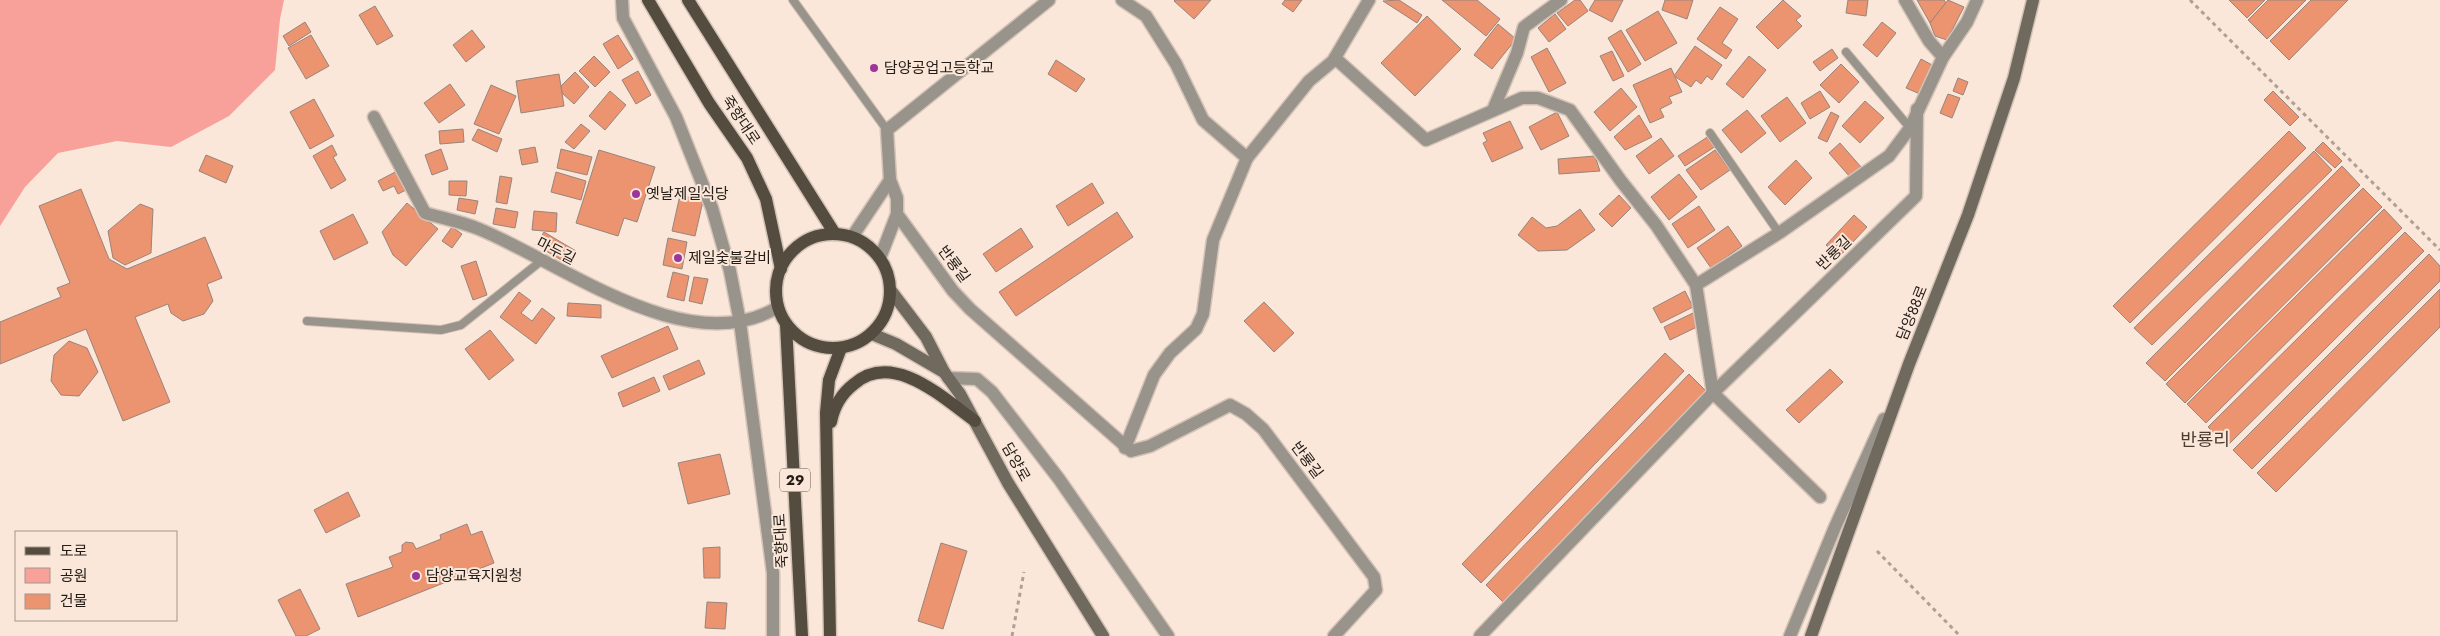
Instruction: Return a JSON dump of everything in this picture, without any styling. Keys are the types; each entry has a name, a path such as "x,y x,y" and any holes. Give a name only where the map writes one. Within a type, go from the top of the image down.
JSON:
{"main road":[{"name":"죽향대로","path":"648,0 709,102 747,158 766,199 781,269"},
{"name":"죽향대로","path":"688,0 835,234"},
{"name":"담양88로","path":"1811,636 1909,364 1968,215 1994,142 2014,78 2033,0"},
{"path":"835,234 852,237 868,245 880,258 888,274 891,291 888,307 882,322 872,334 858,343 841,348 820,348 801,339 786,324 778,307 776,287 781,269 790,254 803,243 818,236 835,234"},
{"path":"891,291 921,330 946,375"},
{"name":"죽향대로","path":"786,324 802,636"},
{"name":"담양로","path":"872,334 896,344 946,375 975,421 1008,483 1103,636"},
{"name":"29","path":"830,636 825,457 829,380 841,348"},
{"path":"825,457 834,410 841,397 857,381 879,372 899,374 915,380 975,421"}],"street":[{"path":"622,0 623,18 676,117 712,208 730,271 740,322 772,573 773,636"},
{"path":"880,258 897,214 897,198 890,180 887,130 1049,0"},
{"path":"1122,0 1146,16 1176,64 1202,120 1247,158"},
{"path":"1126,448 1154,375 1170,353 1200,323 1205,301 1213,240 1247,158 1310,81 1335,58 1369,0"},
{"path":"1494,110 1517,53 1524,28 1562,0"},
{"path":"1905,0 1929,41 1943,57"},
{"name":"반룡길","path":"1696,285 1779,233 1890,156 1910,128 1917,109 1943,57 1967,22 1977,0"},
{"path":"1335,58 1426,140 1522,98 1538,98 1570,110 1621,182 1656,225 1696,285 1714,393 1820,497"},
{"name":"반룡길","path":"1480,636 1714,393 1916,196 1917,109"},
{"name":"마두길","path":"374,117 425,213 479,229 576,279 660,315 684,320 740,322 760,318 778,307"},
{"path":"852,237 890,180"},
{"name":"반룡길","path":"897,214 953,291 970,309 1130,452 1150,446 1230,405 1246,414 1264,429 1374,577 1376,590 1334,636"},
{"path":"1790,636 1835,527 1909,364"},
{"path":"946,375 977,379 992,392 1058,480 1168,636"}],"lane":[{"path":"793,0 887,130"},
{"path":"1846,52 1910,128"},
{"path":"1710,133 1779,233"},
{"path":"307,321 441,330 461,325 541,261"}],"path":[{"path":"2190,0 2440,250"},
{"path":"1877,552 1960,636"},
{"path":"1012,636 1024,572"}],"green space":[{"path":"0,0 284,0 280,19 275,70 229,116 171,147 117,141 58,153 25,187 0,226"}],"building":[{"path":"1175,0 1211,0 1194,19"},
{"path":"1285,0 1302,0 1293,12 1282,4"},
{"path":"1399,0 1422,15 1417,23 1383,1"},
{"path":"1442,0 1477,0 1500,19 1486,36"},
{"path":"1575,0 1580,0 1588,11 1568,26 1557,13"},
{"path":"1595,0 1623,0 1612,22 1589,10"},
{"path":"1665,0 1693,0 1687,19 1662,10"},
{"path":"1783,0 1801,16 1796,20 1802,26 1778,49 1756,27"},
{"path":"1848,0 1868,0 1866,16 1846,13"},
{"path":"1917,0 1944,0 1946,3 1930,23"},
{"path":"1948,0 1964,7 1947,40 1935,36 1930,23"},
{"path":"2229,0 2265,0 2247,18"},
{"path":"2268,0 2306,0 2267,39 2248,20"},
{"path":"2311,0 2348,0 2289,60 2270,41"},
{"path":"375,6 393,36 377,45 359,15"},
{"path":"1720,7 1738,19 1722,43 1732,50 1726,59 1697,39"},
{"path":"1658,11 1677,43 1645,61 1626,30"},
{"path":"1555,14 1566,29 1549,42 1538,28"},
{"path":"1427,16 1461,49 1415,96 1381,63"},
{"path":"305,22 311,32 289,46 283,36"},
{"path":"1882,22 1896,33 1877,57 1863,45"},
{"path":"1498,24 1516,39 1492,69 1474,55"},
{"path":"472,30 485,47 466,62 453,45"},
{"path":"1621,30 1641,64 1628,72 1608,38"},
{"path":"311,35 329,66 306,79 288,48"},
{"path":"618,35 633,59 618,69 603,44"},
{"path":"1695,46 1722,65 1712,80 1707,76 1701,84 1696,80 1691,87 1674,76"},
{"path":"1547,48 1566,83 1549,92 1531,57"},
{"path":"1832,49 1838,58 1820,71 1813,62"},
{"path":"1612,51 1624,76 1613,81 1600,56"},
{"path":"594,56 610,72 595,87 579,71"},
{"path":"1749,56 1766,70 1743,98 1726,84"},
{"path":"1921,59 1934,66 1920,94 1906,88"},
{"path":"1056,60 1085,79 1076,92 1048,74"},
{"path":"1841,64 1859,82 1839,103 1820,85"},
{"path":"1671,68 1682,92 1669,97 1672,103 1660,109 1664,117 1650,123 1633,85"},
{"path":"638,71 651,95 636,104 622,80"},
{"path":"575,72 589,87 574,104 562,93 561,86"},
{"path":"559,74 564,106 521,113 516,81"},
{"path":"1958,78 1968,82 1963,95 1953,91"},
{"path":"450,84 465,105 439,123 424,103"},
{"path":"491,85 516,96 499,134 474,124"},
{"path":"1621,88 1637,107 1610,131 1594,112"},
{"path":"610,91 626,105 605,130 589,116"},
{"path":"1820,91 1830,107 1810,119 1801,103"},
{"path":"2273,91 2299,117 2290,126 2264,100"},
{"path":"1948,94 1960,98 1952,118 1940,113"},
{"path":"1787,97 1806,123 1780,142 1761,116"},
{"path":"314,99 334,136 310,149 290,112"},
{"path":"1865,101 1884,118 1860,143 1842,126"},
{"path":"1747,110 1766,133 1741,153 1722,130"},
{"path":"1557,112 1569,136 1541,150 1529,127"},
{"path":"1831,112 1839,116 1827,142 1818,138"},
{"path":"1639,115 1652,137 1625,150 1614,137"},
{"path":"1510,121 1523,148 1492,162 1483,143 1487,141 1483,133"},
{"path":"581,124 590,131 574,149 565,142"},
{"path":"463,129 464,142 440,144 439,131"},
{"path":"478,129 502,139 497,152 472,140"},
{"path":"2289,131 2306,148 2130,323 2113,306"},
{"path":"1709,136 1716,146 1685,166 1678,156"},
{"path":"1661,138 1674,156 1649,174 1636,156"},
{"path":"2323,142 2342,161 2335,168 2315,150"},
{"path":"1840,143 1861,167 1850,177 1829,153"},
{"path":"332,145 337,155 333,157 346,180 331,189 313,156"},
{"path":"535,147 538,162 522,165 519,150"},
{"path":"441,149 448,169 432,175 425,155"},
{"path":"561,149 592,157 587,175 557,168"},
{"path":"599,150 655,167 637,222 624,218 618,236 576,223"},
{"path":"1715,150 1730,170 1701,190 1686,170"},
{"path":"2314,151 2332,170 2152,345 2134,328"},
{"path":"206,155 233,166 226,183 199,171"},
{"path":"1595,156 1600,171 1559,174 1558,159"},
{"path":"1796,160 1812,178 1785,205 1768,187"},
{"path":"2342,166 2360,185 2165,381 2146,363"},
{"path":"399,170 408,189 398,194 394,186 383,191 378,181"},
{"path":"556,172 586,181 581,200 551,192"},
{"path":"1679,174 1697,197 1669,220 1651,197"},
{"path":"500,176 512,178 507,204 496,202"},
{"path":"449,181 467,181 466,196 449,195"},
{"path":"1092,183 1104,203 1068,226 1056,206"},
{"path":"2363,188 2382,207 2185,403 2166,384"},
{"path":"81,189 109,259 127,269 205,237 222,278 207,284 213,301 204,314 183,321 171,313 168,304 135,317 170,402 123,421 86,329 0,364 0,322 61,297 57,288 70,283 39,206"},
{"path":"680,195 703,201 695,236 672,231"},
{"path":"1619,195 1631,208 1612,227 1599,214"},
{"path":"459,198 478,201 475,214 457,210"},
{"path":"407,203 438,229 406,266 393,255 382,232"},
{"path":"140,204 153,209 151,253 125,265 113,258 108,231"},
{"path":"1699,206 1715,230 1688,248 1672,224"},
{"path":"496,208 518,212 515,228 493,224"},
{"path":"1580,209 1595,230 1567,250 1538,251 1518,235 1532,217 1546,228 1557,226"},
{"path":"2384,209 2402,228 2206,423 2187,404"},
{"path":"534,211 557,213 556,232 532,230"},
{"path":"1117,212 1133,237 1016,316 999,292"},
{"path":"353,214 368,243 334,260 320,231"},
{"path":"1854,215 1867,227 1839,257 1826,245"},
{"path":"1728,226 1742,246 1711,268 1697,248"},
{"path":"452,227 462,234 452,248 442,241"},
{"path":"1021,228 1033,247 996,272 983,254"},
{"path":"544,232 576,251 568,264 536,245"},
{"path":"2405,232 2424,251 2227,446 2208,427"},
{"path":"668,238 687,242 682,269 663,265"},
{"path":"2429,254 2440,266 2440,281 2252,469 2233,450"},
{"path":"476,261 487,295 473,300 461,266"},
{"path":"673,272 689,276 684,301 667,297"},
{"path":"694,277 708,279 702,304 689,301"},
{"path":"2440,289 2440,327 2276,492 2257,473"},
{"path":"1685,291 1693,307 1661,323 1653,308"},
{"path":"519,292 531,301 521,313 532,321 542,308 555,318 536,344 500,317"},
{"path":"1264,302 1294,333 1274,352 1244,321"},
{"path":"568,303 601,305 601,318 567,316"},
{"path":"1693,313 1699,326 1670,340 1664,327"},
{"path":"668,326 678,349 612,378 601,356"},
{"path":"490,330 514,360 489,380 465,349"},
{"path":"69,341 87,348 98,372 79,396 61,395 51,381 54,355"},
{"path":"1665,353 1684,371 1481,583 1462,564"},
{"path":"699,360 705,374 669,390 663,376"},
{"path":"1830,369 1843,382 1799,423 1786,410"},
{"path":"1689,374 1706,391 1503,602 1486,585"},
{"path":"654,377 660,391 623,407 618,393"},
{"path":"720,454 730,494 688,504 678,463"},
{"path":"348,492 360,516 326,533 314,510"},
{"name":"담양교육지원청","path":"467,524 471,535 482,531 494,563 358,617 346,584 393,567 389,557 402,552 402,545 406,542 413,543 416,549 441,539 440,535"},
{"path":"941,543 967,551 943,629 918,621"},
{"path":"720,547 720,578 704,578 703,548"},
{"path":"300,589 320,629 306,636 296,636 278,600"},
{"path":"707,602 727,603 725,629 705,628"}],"place":[{"name":"담양공업고등학교","path":"874,68"},
{"name":"옛날제일식당","path":"636,194"},
{"name":"제일숯불갈비","path":"678,258"},
{"name":"담양교육지원청","path":"416,576"}],"district":[{"name":"반룡리","path":"2205,440"}]}
